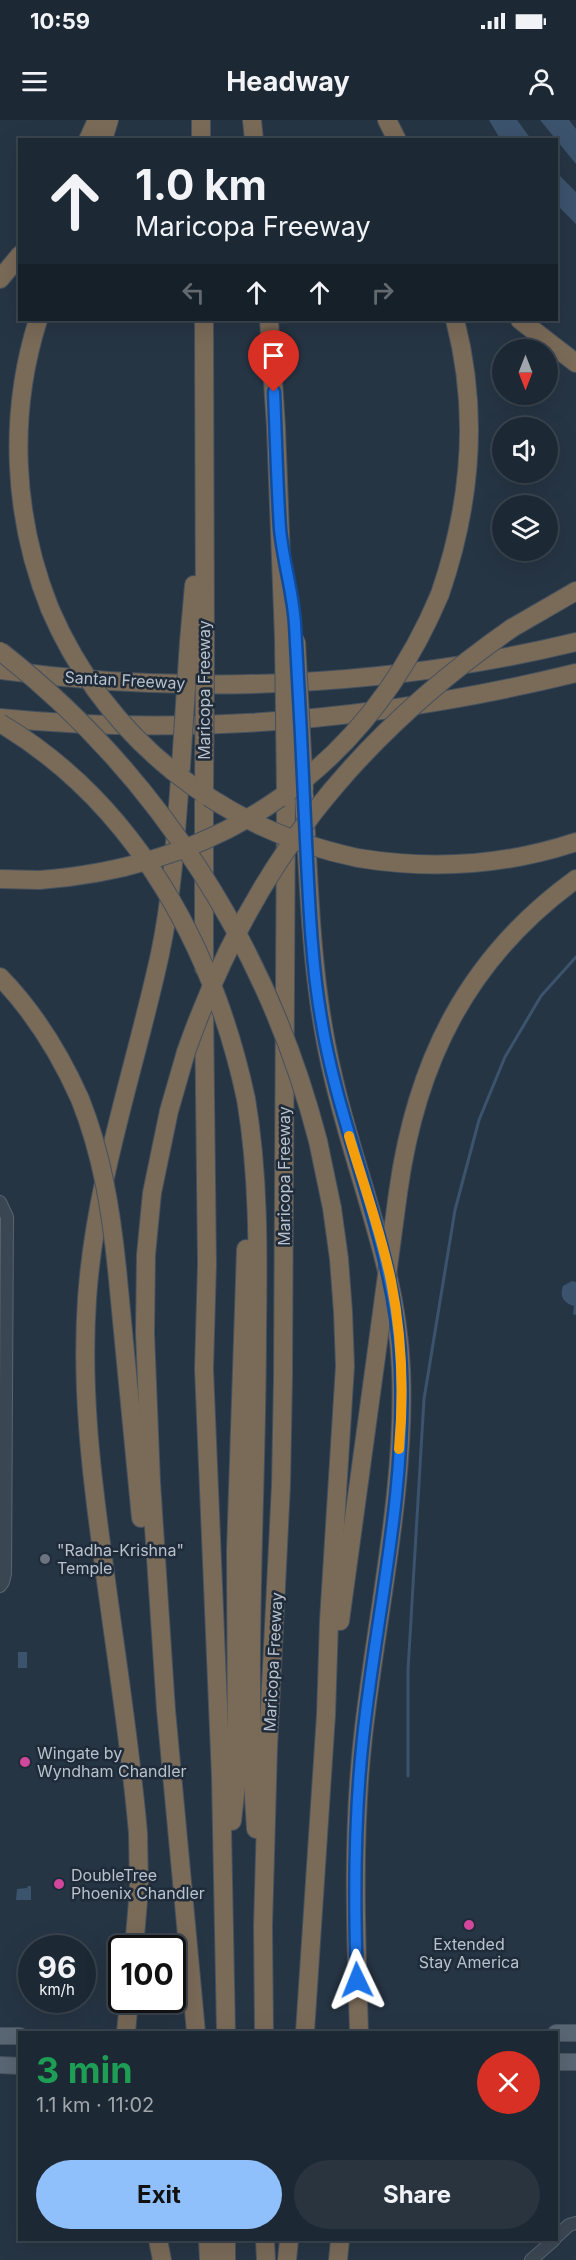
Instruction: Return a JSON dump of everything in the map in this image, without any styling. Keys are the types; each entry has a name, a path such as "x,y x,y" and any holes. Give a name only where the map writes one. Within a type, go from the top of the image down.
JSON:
{"highway":[{"path":"89,138 97,120"},
{"path":"104,138 109,120"},
{"path":"201,120 201,138"},
{"path":"252,120 254,138"},
{"path":"376,120 384,138"},
{"path":"387,120 397,138"},
{"path":"0,279 18,257"},
{"path":"38,321 27,360 22,392 18,466 28,539 50,609 80,666 108,707 140,742 178,776 222,807 267,830 311,846 358,858 404,864 458,865 510,859 576,842"},
{"path":"135,1935 139,1889 138,1833 89,1450 84,1379 85,1325 91,1256 101,1196 164,934 173,871 181,766 197,642 203,482 204,321"},
{"name":"Maricopa Freeway","path":"264,2031 263,1926 283,1389 295,796 290,638 281,533 269,321"},
{"path":"0,879 39,880 115,870 160,858 216,836 273,803 328,759 370,714 405,664 440,594 461,519 470,447 466,373 455,321"},
{"path":"521,321 576,363"},
{"path":"196,2031 166,1710 149,1447 145,1345 145,1278 150,1214 169,1111 186,1052 215,976 244,918 272,872 322,802 370,746 410,707 456,669 512,628 576,591"},
{"name":"Maricopa Freeway","path":"197,642 204,796 204,1128 207,1264 204,1369 224,1894 226,2031"},
{"name":"Santan Freeway","path":"0,670 121,681 251,683 321,680 414,671 495,659 576,642"},
{"path":"0,651 45,689 97,740 143,791 187,850 224,910 263,985 293,1060 318,1141 339,1259 345,1347 342,1430 329,1621 326,1715 304,2031"},
{"path":"0,718 123,725 231,724 310,718 425,704 488,693 576,673"},
{"path":"0,723 69,773 123,830 154,872 177,909 215,990 237,1061 255,1155 258,1212 252,1616 253,1792 263,1926"},
{"path":"0,737 33,759 78,798 116,839 146,880 180,940 203,993 220,1043 235,1102 244,1165 246,1230 237,1542 237,1777 224,1894"},
{"path":"295,796 322,1023 340,1107 387,1263 396,1314 401,1369 398,1467 363,1736 357,1806 355,1900 359,2031"},
{"path":"326,1715 398,1193 418,1095 437,1047 453,1015 477,978 503,945 540,908 576,879"},
{"path":"0,977 23,1003 48,1038 80,1099 102,1167 109,1202 117,1269 153,1641 166,1710"},
{"path":"126,2031 128,2013"},
{"path":"158,2241 162,2260"},
{"path":"208,2241 209,2260"},
{"path":"226,2241 226,2260"},
{"path":"265,2241 266,2260"},
{"path":"287,2260 289,2241"},
{"path":"338,2260 340,2241"}],"main road":[{"path":"558,2033 576,2033"},
{"path":"0,2036 18,2036"},
{"path":"558,2062 576,2062"},
{"path":"0,2065 18,2066"}],"street":[{"path":"0,1202 7,1217 5,1574 0,1586"},
{"path":"558,2235 569,2225 576,2223"},
{"path":"531,2260 552,2241"}],"water":[{"path":"489,120 517,120 530,138 499,138"},
{"path":"540,120 569,120 576,129 576,164 558,142 558,138 555,138"},
{"path":"558,174 576,192 576,224 558,206"},
{"path":"572,1281 576,1282 576,1315 573,1314 574,1306 565,1301 562,1296 563,1286"},
{"path":"18,1652 27,1652 27,1668 18,1668"},
{"path":"31,1886 31,1900 16,1900 17,1889"}],"waterway":[{"path":"408,1776 408,1670 424,1399 455,1210 479,1120 505,1057 541,996 576,957"}],"slow traffic":[{"path":"349,1136 387,1263 398,1325 401,1369 399,1449"}],"place":[{"name":"\"Radha-Krishna\" Temple","path":"45,1559"},
{"name":"Wingate by Wyndham Chandler","path":"25,1762"},
{"name":"DoubleTree Phoenix Chandler","path":"59,1884"},
{"name":"Extended Stay America","path":"469,1925"}],"route":[{"path":"274,392 281,533 294,605 310,916 317,994 340,1107 387,1263 398,1325 401,1369 397,1477 363,1736 357,1806 355,1912 357,1980"}]}
